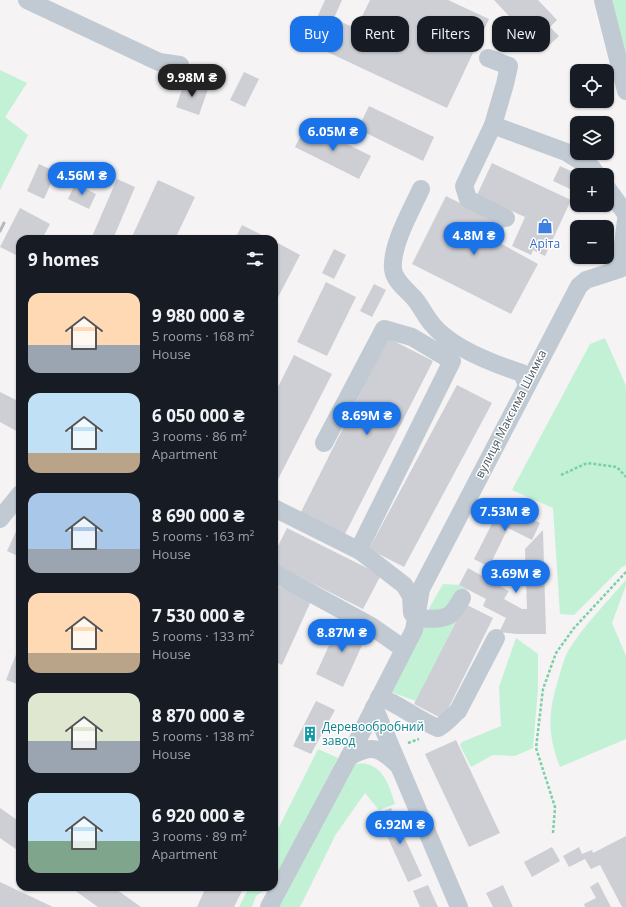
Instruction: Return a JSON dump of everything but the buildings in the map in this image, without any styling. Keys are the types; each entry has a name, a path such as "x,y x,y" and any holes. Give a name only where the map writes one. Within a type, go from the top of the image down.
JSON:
{"street":[{"path":"27,0 159,62 180,65"},
{"path":"603,0 626,91"},
{"path":"488,58 509,66 493,125 464,186 468,199 506,218"},
{"path":"493,125 566,152 592,168"},
{"path":"421,189 395,248 393,270 401,285 416,301 432,325 454,343 500,366 522,373 527,385"},
{"path":"614,198 626,214"},
{"name":"вулиця Максима Шимка","path":"278,890 404,650 415,624 421,589 579,286 586,280 623,276 626,220"},
{"path":"324,443 384,329 412,337 452,361 361,545 360,552"},
{"path":"0,519 16,499"},
{"path":"278,510 360,552 404,585 411,596 415,624 445,617 451,614 462,598"},
{"path":"278,576 371,626 404,650"},
{"path":"459,907 399,765 377,702 393,702 438,728 445,725 458,711 496,638"},
{"path":"349,757 361,751 372,748 386,754 399,765"},
{"name":"вулиця Максима Шимка","path":"269,907 278,891"}],"path":[{"path":"561,475 587,463 617,467 626,477"},
{"path":"553,833 555,807 536,748 540,725 543,689 556,653 574,628 626,572"},
{"path":"407,744 419,739"}],"green space":[{"path":"603,0 626,0 626,91"},
{"path":"0,70 27,83 5,117 28,135 0,190"},
{"path":"605,338 626,386 626,565 622,567 574,615 560,614 553,508 512,490 590,344"},
{"path":"626,580 626,585 612,623 626,656 626,739 560,767 553,744 550,722 555,690 564,661 568,651 581,632"},
{"path":"443,584 459,585 467,589 463,607 416,701 391,692 424,617"},
{"path":"516,638 538,654 538,688 533,748 515,756 493,755 471,767 460,745 462,742 501,726 499,687"},
{"path":"318,749 338,758 278,875 278,829"},
{"path":"351,764 367,764 378,770 386,780 395,804 379,810 365,793 336,834 300,907 275,907"},
{"path":"247,891 263,891 256,896 252,907 239,907"}],"railway":[{"path":"0,231 4,223"}],"place":[{"name":"Аріта","path":"545,226"},
{"name":"Деревообробний завод","path":"310,734"}]}
